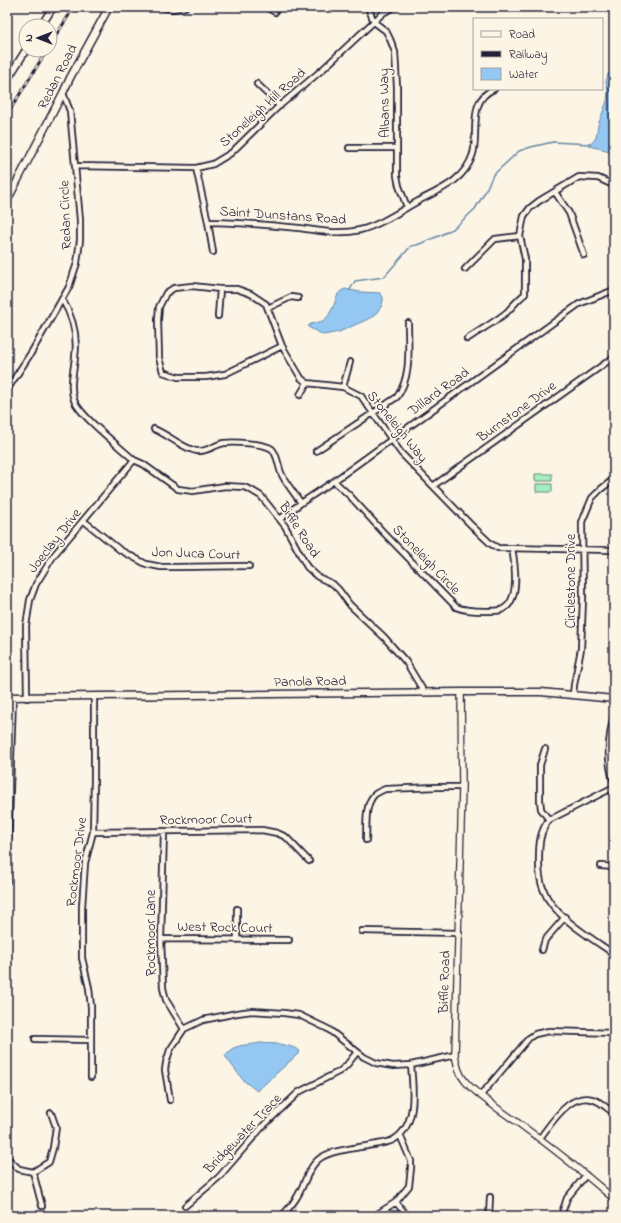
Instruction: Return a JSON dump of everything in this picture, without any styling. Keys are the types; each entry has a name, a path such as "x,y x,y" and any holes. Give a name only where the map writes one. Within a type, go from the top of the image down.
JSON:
{"main road":[{"path":"46,18 54,7"},
{"name":"Redan Road","path":"7,201 70,78 109,7"},
{"path":"7,80 21,58"},
{"name":"Panola Road","path":"10,697 541,692 614,699"}],"street":[{"path":"161,7 173,9 185,7"},
{"path":"266,7 275,12"},
{"name":"Albans Way","path":"368,7 374,22 386,31 395,52 397,176 407,207"},
{"name":"Stoneleigh Hill Road","path":"75,166 196,168 213,164 226,157 383,13 394,7"},
{"path":"257,84 280,106"},
{"name":"Saint Dunstans Road","path":"208,222 336,232 351,232 378,224 451,184 466,168 473,153 475,142 476,113 484,96 492,90"},
{"name":"Redan Circle","path":"7,390 69,287 74,273 80,240 80,220 70,111 69,105 63,93"},
{"path":"349,148 397,148"},
{"path":"196,168 213,252"},
{"path":"467,339 497,320 525,294 525,259 520,236 524,216 530,208 538,201 580,177 598,178 611,184 614,188"},
{"path":"555,192 569,213 584,255"},
{"path":"465,269 495,239 520,236"},
{"path":"282,346 225,374 206,377 178,377 163,372 159,358 159,307 166,293 174,288 192,286 237,289 251,294 266,304 282,346 301,378 307,383 300,395"},
{"path":"218,316 220,289"},
{"name":"Dillard Road","path":"280,519 301,503 334,482 579,304 614,290"},
{"path":"268,308 291,297 298,298"},
{"name":"Biffle Road","path":"62,299 70,311 74,325 76,355 72,383 73,399 86,416 134,460 143,464 178,489 193,491 225,486 244,488 261,496 290,533 307,567 318,577 333,584 350,605 384,637 406,662 424,692"},
{"path":"316,451 397,397 406,379 408,360 408,323"},
{"name":"Burnstone Drive","path":"433,486 614,357"},
{"path":"343,387 350,362"},
{"name":"Stoneleigh Way","path":"307,383 343,387 361,396 372,414 401,453 491,544 498,548 614,550"},
{"path":"154,429 164,433 186,448 197,451 206,450 223,443 260,444 271,448 282,475 301,503"},
{"name":"Joeclay Drive","path":"27,698 26,626 30,600 36,584 54,555 134,460"},
{"name":"Circlestone Drive","path":"573,695 581,649 583,599 582,522 592,498 614,479"},
{"name":"Stoneleigh Circle","path":"334,482 350,496 456,607 484,611 500,610 507,607 514,598 515,582 512,548"},
{"name":"Jon Juca Court","path":"84,521 120,550 146,564 178,567 249,566"},
{"name":"Biffle Road","path":"461,692 462,787 455,1055 458,1069 464,1080 481,1095 540,1138 614,1199"},
{"path":"7,881 10,697"},
{"name":"Rockmoor Drive","path":"91,1077 89,988 82,958 82,907 85,863 93,832 94,697"},
{"path":"614,715 608,745 610,769 614,784"},
{"path":"545,750 540,765 540,800 541,808 549,820"},
{"path":"366,840 368,805 374,795 379,792 385,789 462,787"},
{"path":"614,787 549,820 541,835 539,854 539,875 544,892 552,905 582,932 614,954"},
{"name":"Rockmoor Court","path":"93,832 262,830 277,833 286,837 309,861"},
{"name":"Rockmoor Lane","path":"164,831 160,939 162,988 166,1000 184,1029"},
{"path":"601,866 614,867"},
{"path":"237,909 237,940"},
{"path":"542,950 545,940 565,917"},
{"path":"362,931 459,933"},
{"name":"West Rock Court","path":"160,939 289,940"},
{"path":"170,1100 165,1070 166,1063 170,1050 184,1029 203,1020 237,1013 252,1011 299,1015 328,1029 364,1057 376,1063 393,1066 411,1065 455,1055"},
{"path":"481,1095 529,1038 535,1034 549,1031 614,1033"},
{"path":"35,1039 91,1040"},
{"name":"Bridgewater Trace","path":"185,1206 219,1177 264,1126 299,1092 340,1071 357,1052"},
{"path":"282,1216 296,1199 313,1165 323,1156 333,1152 392,1141 400,1135 408,1123 412,1109 413,1087 411,1065"},
{"path":"540,1138 565,1107 577,1100 584,1099 598,1101 614,1113"},
{"path":"7,1158 19,1169 33,1172 49,1162 56,1127 51,1113"},
{"path":"374,1216 396,1202 409,1186 411,1168 408,1152 400,1135"},
{"path":"33,1172 42,1206"},
{"path":"560,1216 567,1198 586,1175"},
{"path":"489,1216 490,1197"},
{"path":"396,1202 407,1216"}],"green space":[{"path":"535,474 552,474 552,481 535,481"},
{"path":"536,484 552,484 552,492 536,492"}],"water":[{"path":"611,71 614,71 614,152 589,146 596,138 598,125 607,101 608,92 606,82 608,74"},
{"path":"345,289 360,292 380,293 383,297 381,307 373,317 339,332 323,335 308,327 311,324 321,322 328,316 338,294"},
{"path":"260,1043 286,1045 300,1051 257,1091 243,1080 225,1056 236,1047"}],"waterway":[{"path":"350,290 355,281 384,277 411,246 441,235 454,228 475,209 493,175 519,151 553,142 590,144"}],"railway":[{"path":"58,32 74,7"},
{"path":"7,115 42,58"}]}
